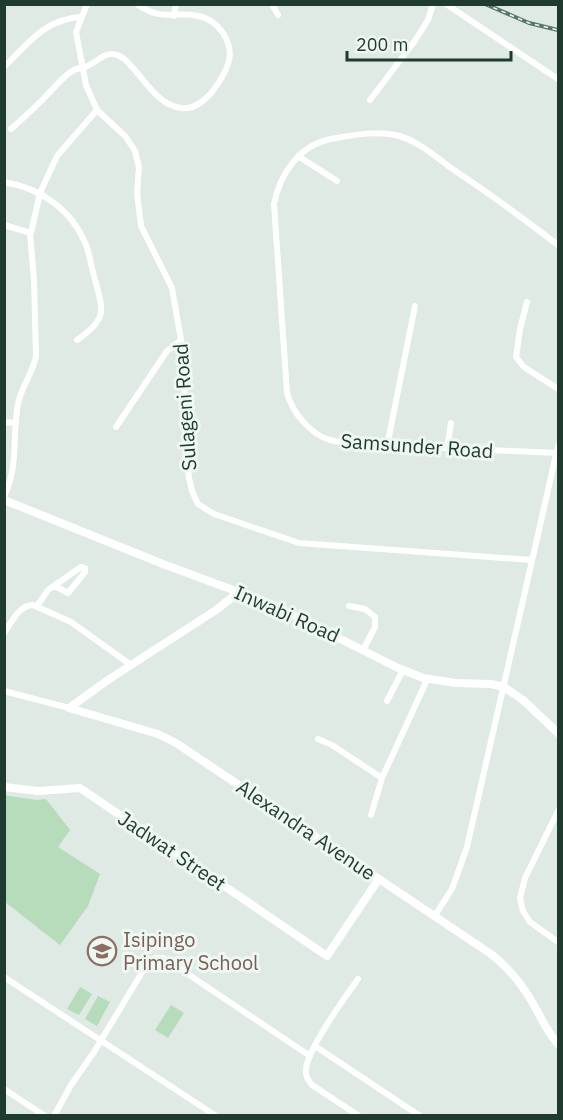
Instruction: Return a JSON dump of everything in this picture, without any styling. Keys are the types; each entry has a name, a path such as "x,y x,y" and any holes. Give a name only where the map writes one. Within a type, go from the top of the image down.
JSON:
{"street":[{"path":"4,498 12,470 20,398 36,356 30,234 33,232 40,193 57,156 97,110 90,97 81,68 76,32 87,4"},
{"path":"11,129 71,72 114,53 132,66 143,82 161,100 180,108 196,106 213,91 222,78 230,57 228,45 220,29 207,19 190,15 155,14 137,4"},
{"path":"174,16 176,4"},
{"path":"272,4 278,15"},
{"path":"370,100 414,42 428,20 434,4"},
{"path":"446,4 558,79"},
{"path":"4,67 50,25 68,18 81,17"},
{"name":"Sulageni Road","path":"97,110 126,137 135,151 141,226 172,288 184,357 184,413 189,478 198,504 205,510 234,522 299,543 532,560"},
{"path":"337,181 298,156 312,145 325,141 375,134 398,136 425,149 499,200 558,245"},
{"name":"Samsunder Road","path":"298,156 282,177 274,212 286,393 289,402 303,421 328,440 447,449 558,449"},
{"path":"4,182 40,193 64,210 80,233 88,251 101,297 101,313 95,327 78,340"},
{"path":"4,225 30,234"},
{"path":"527,302 516,357 524,367 558,389"},
{"path":"387,446 415,306"},
{"path":"116,427 167,351 181,340"},
{"path":"4,422 16,423"},
{"path":"447,449 452,423"},
{"path":"434,917 452,889 462,864 486,770 558,449"},
{"name":"Inwabi Road","path":"4,498 163,564 295,615 427,680 491,684 504,687"},
{"path":"37,606 48,590 81,567 84,568 85,572 70,592 63,592 55,586"},
{"path":"69,708 239,592"},
{"path":"4,633 22,609 29,605 37,606 71,622 131,665"},
{"path":"349,606 365,609 375,618 375,627 363,650"},
{"path":"387,701 403,670"},
{"path":"371,815 382,778 427,680"},
{"path":"504,687 523,700 558,734"},
{"name":"Alexandra Avenue","path":"4,691 148,730 176,742 491,954 512,972 558,1044"},
{"path":"318,739 332,744 382,778"},
{"name":"Jadwat Street","path":"4,787 38,791 80,788 327,956 378,880"},
{"path":"558,811 525,878 520,898 523,911 530,922 558,942"},
{"path":"54,1116 70,1085 147,965 155,958 163,958 310,1056"},
{"path":"4,977 216,1116"},
{"path":"358,979 315,1046 306,1071 312,1086 359,1116"},
{"path":"315,1046 420,1116"},
{"path":"4,1089 45,1116"}],"green space":[{"path":"4,795 36,800 46,799 70,830 58,847 100,874 88,906 60,945 5,902"},
{"path":"80,987 92,994 79,1015 67,1009"},
{"path":"98,996 110,1002 97,1026 85,1019"},
{"path":"171,1005 184,1013 168,1038 155,1030"}],"railway":[{"path":"485,4 529,23 558,30"}],"place":[{"name":"Isipingo Primary School","path":"102,951"}]}
